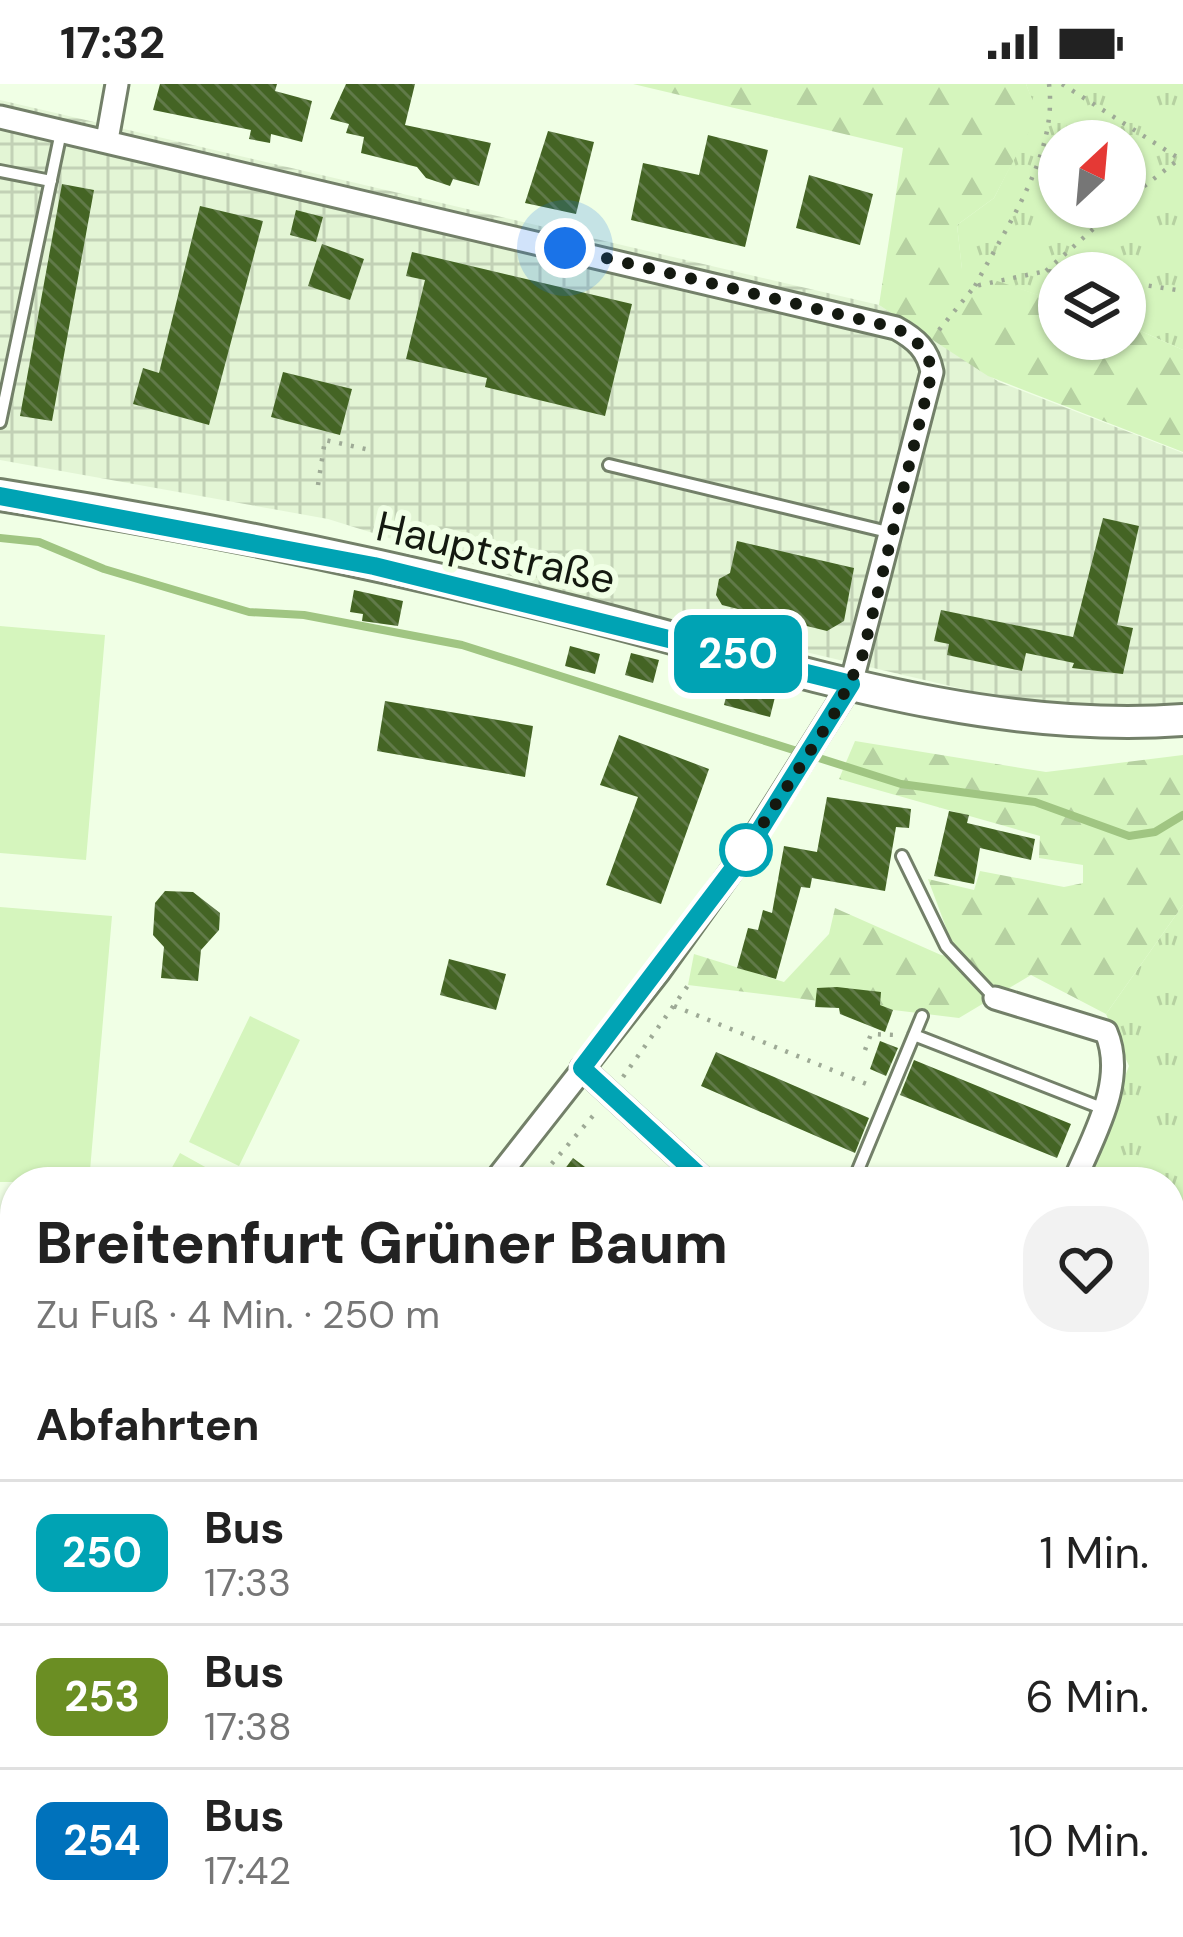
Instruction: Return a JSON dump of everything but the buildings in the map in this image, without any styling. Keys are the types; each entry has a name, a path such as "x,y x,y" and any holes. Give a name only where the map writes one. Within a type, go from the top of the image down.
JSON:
{"main road":[{"name":"Hauptstraße","path":"0,496 261,541 574,612 970,711 1051,722 1183,720"}],"street":[{"path":"107,140 118,84"},
{"path":"0,117 896,328 924,348 932,372 851,684 800,767 659,972 506,1167"},
{"path":"995,998 1106,1032 1116,1055 1104,1109 1080,1167"},
{"path":"582,1068 690,1167"}],"lane":[{"path":"0,422 61,132"},
{"path":"0,171 51,182"},
{"path":"609,465 893,533"},
{"path":"902,856 946,946 995,998"},
{"path":"859,1167 922,1016"},
{"path":"914,1035 1104,1109"}],"path":[{"path":"924,348 975,286 1044,146 1053,114 1049,84"},
{"path":"1062,84 1182,158 1146,185"},
{"path":"1067,252 1094,228"},
{"path":"975,286 1038,273"},
{"path":"1146,285 1183,291"},
{"path":"318,485 325,440 370,450"},
{"path":"674,1006 890,1093"},
{"path":"865,1049 872,1034 914,1035"}],"shaded area":[{"path":"0,100 879,305 999,382 1183,453 1183,702 1101,708 1027,704 601,604 328,519 0,460"}],"green space":[{"path":"633,84 1026,84 1038,114 994,198 957,225 962,269 1038,295 1038,360 1146,360 1146,333 1183,350 1183,452 988,376 879,305 903,148"},
{"path":"1026,84 1183,84 1183,350 1146,333 1146,252 1038,252 1038,295 962,270 957,225 994,198 1037,114"},
{"path":"0,626 105,635 86,860 0,853"},
{"path":"855,741 1046,772 1183,755 1183,905 1106,1014 1031,975 959,1018 688,985 694,954 784,982 829,934 835,908 941,955 957,957 928,879 974,890 980,871 1064,887 1083,883 1083,865 1039,858 1040,836 839,779"},
{"path":"1183,905 1183,1167 1091,1167 1129,1066 1106,1014"},
{"path":"0,907 112,916 90,1167 0,1167"},
{"path":"250,1016 300,1040 239,1166 189,1142"},
{"path":"180,1153 205,1167 172,1167"}],"waterway":[{"path":"0,538 39,542 104,569 249,612 304,615 462,645 901,784 1035,802 1129,836 1155,832 1183,815"}],"bus line":[{"name":"250","path":"0,496 238,536 374,566 851,684 746,852 652,982 582,1068 690,1167"}],"route":[{"path":"565,248 896,328 924,348 930,361 932,372 862,657 833,716 746,850"}]}
